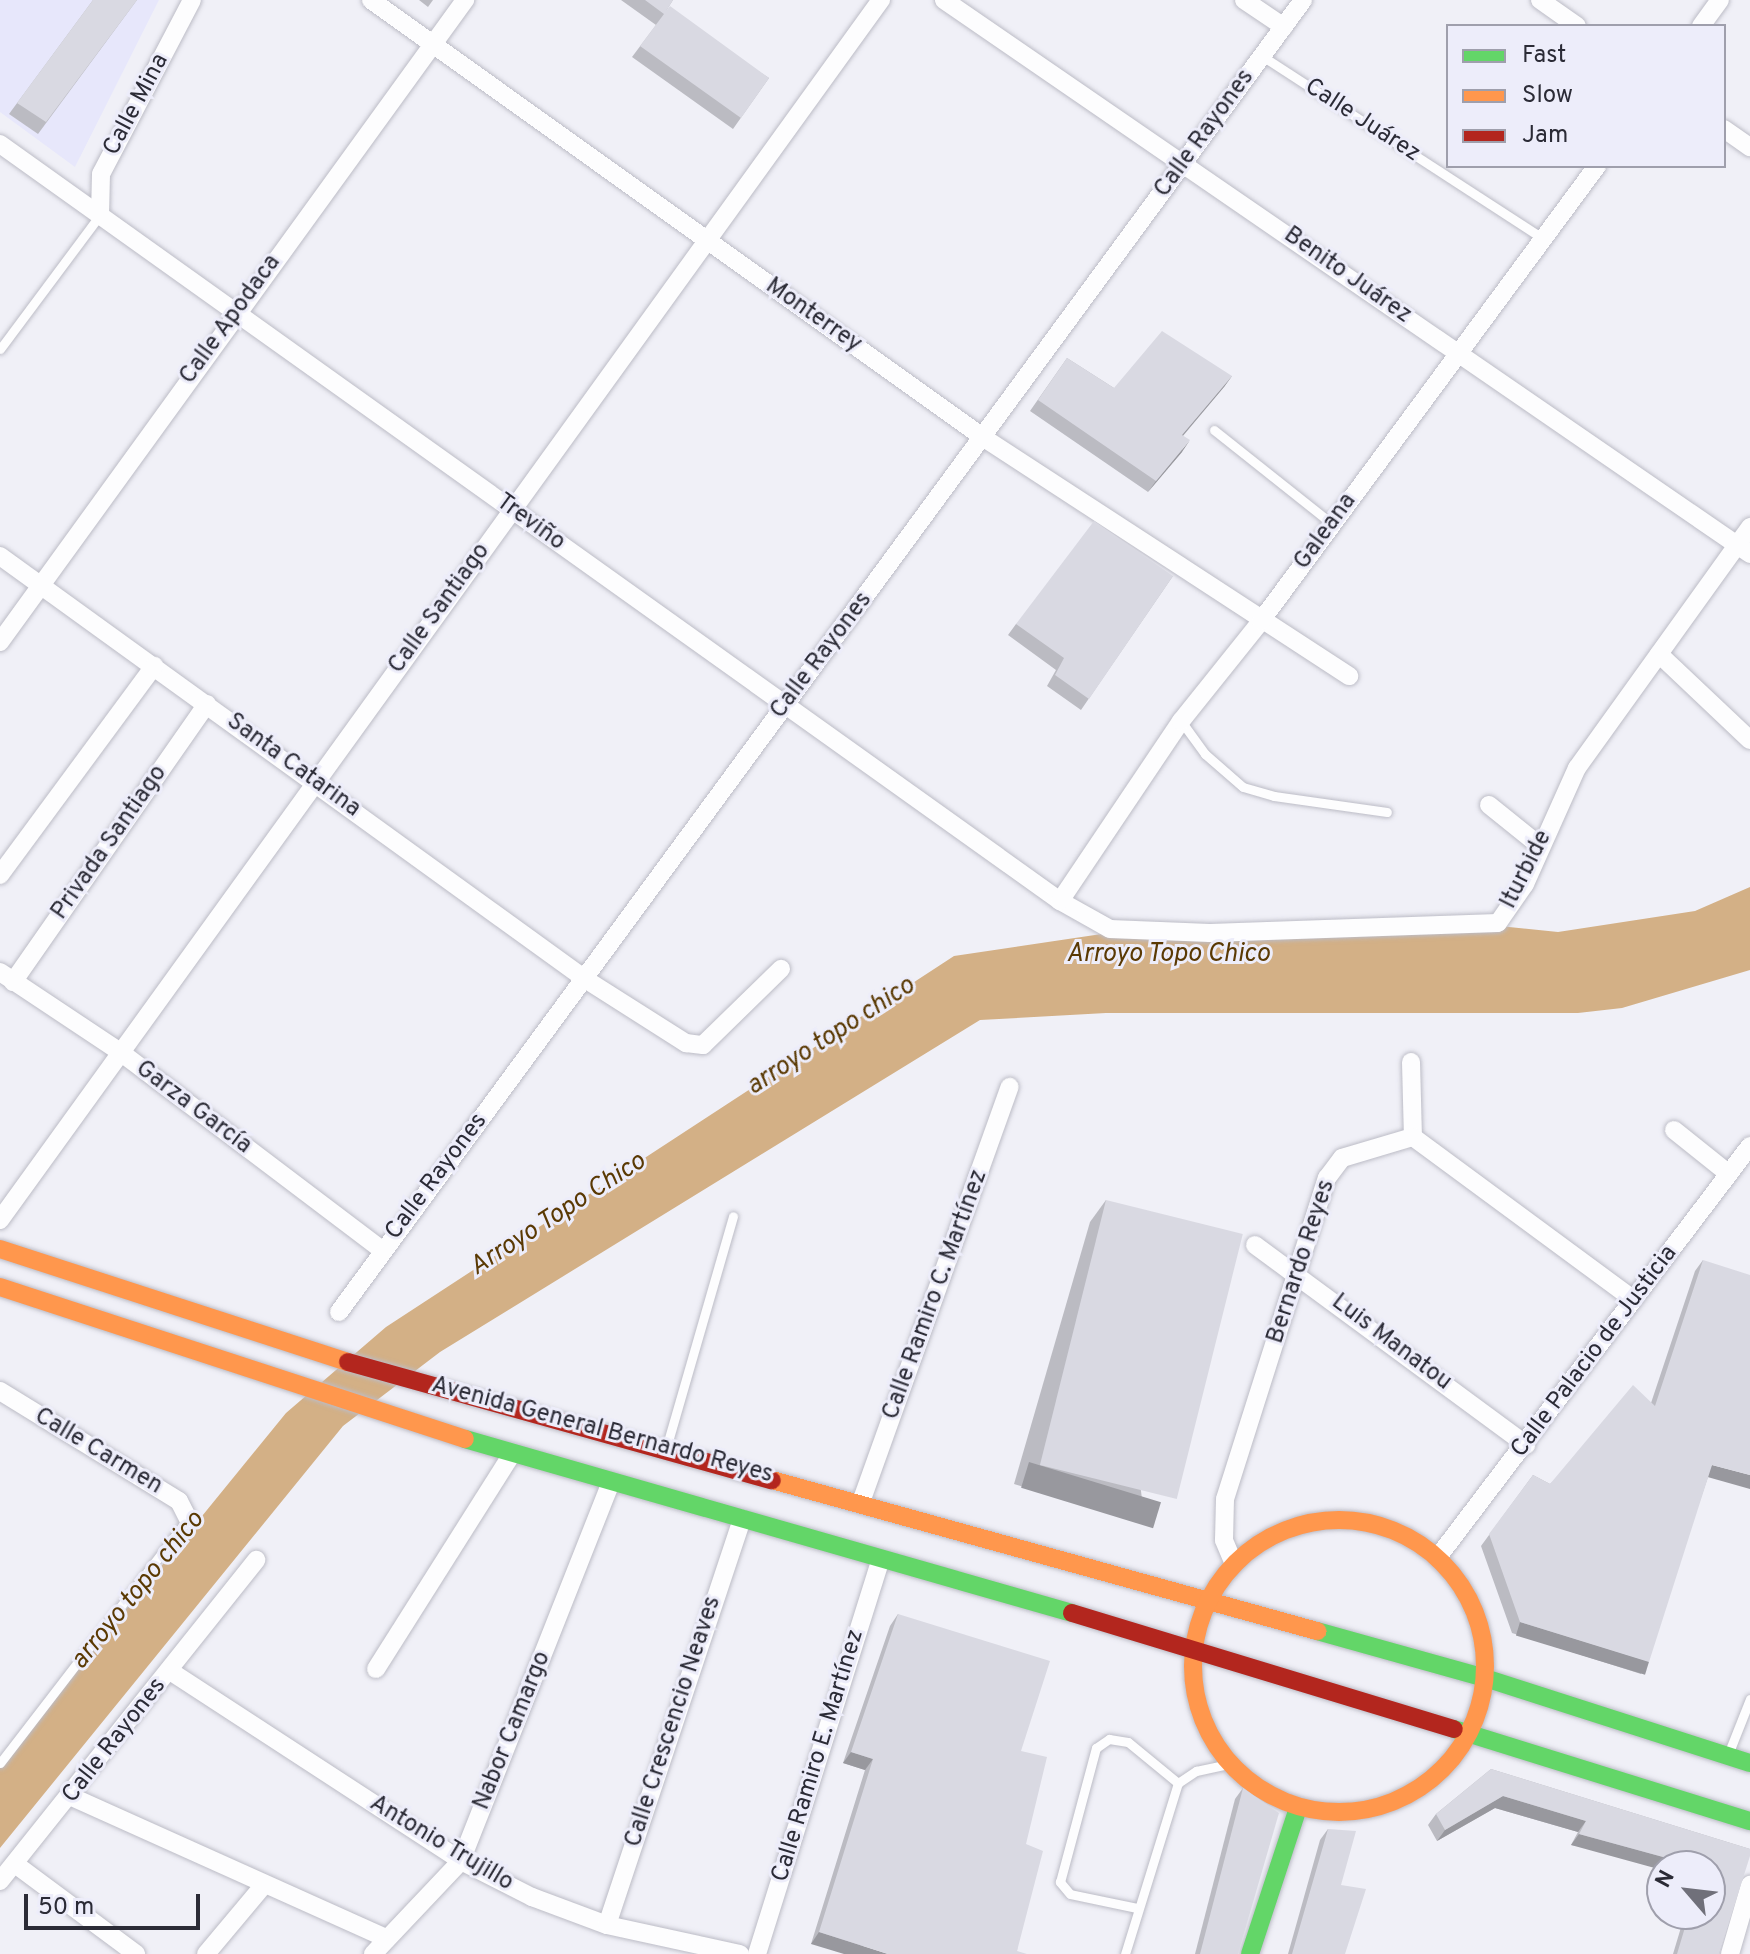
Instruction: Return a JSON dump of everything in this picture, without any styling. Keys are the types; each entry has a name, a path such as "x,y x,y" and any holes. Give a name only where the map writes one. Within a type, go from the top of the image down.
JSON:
{"main road":[{"name":"Avenida General Bernardo Reyes","path":"0,1249 274,1341 1485,1678 1750,1763"},
{"name":"Avenida General Bernardo Reyes","path":"0,1287 512,1454 1194,1648 1471,1731 1750,1821"},
{"path":"1358,1520 1401,1532 1438,1557 1466,1592 1477,1619 1485,1678 1471,1731 1448,1765 1416,1791 1365,1809 1338,1813 1298,1808 1260,1790 1229,1764 1206,1729 1194,1690 1194,1648 1208,1601 1234,1564 1270,1537 1313,1521 1358,1520"},
{"path":"1250,1954 1298,1808"}],"street":[{"name":"Calle Mina","path":"100,215 101,174 192,0"},
{"name":"Monterrey","path":"371,0 984,438 1349,676"},
{"name":"Calle Apodaca","path":"0,642 235,312 465,0"},
{"name":"Calle Santiago","path":"0,1220 119,1051 709,242 881,0"},
{"name":"Benito Juárez","path":"944,0 1743,550"},
{"path":"1244,0 1284,27"},
{"name":"Calle Rayones","path":"339,1312 1303,0"},
{"path":"1540,0 1574,24"},
{"path":"1702,24 1720,0"},
{"path":"1726,130 1750,147"},
{"name":"Treviño","path":"0,144 1060,901"},
{"name":"Galeana","path":"1060,901 1181,721 1261,621 1595,168"},
{"name":"Iturbide","path":"1060,901 1110,929 1133,933 1498,923 1525,884 1577,768 1659,654 1743,550 1750,527"},
{"name":"Santa Catarina","path":"0,556 585,979 686,1043 703,1045 781,969"},
{"path":"1659,654 1750,740"},
{"path":"0,875 154,666"},
{"name":"Privada Santiago","path":"7,977 207,704"},
{"path":"1489,805 1540,846"},
{"name":"Garza García","path":"7,977 119,1051 382,1250"},
{"path":"1411,1062 1413,1137 1633,1299"},
{"name":"Calle Ramiro C. Martínez","path":"861,1502 1010,1087"},
{"path":"1674,1130 1729,1174"},
{"name":"Bernardo Reyes","path":"1234,1564 1224,1540 1225,1499 1334,1166 1353,1152 1413,1137"},
{"name":"Calle Palacio de Justicia","path":"1438,1557 1750,1146"},
{"name":"Luis Manatou","path":"1255,1245 1299,1274 1526,1445"},
{"name":"Calle Carmen","path":"0,1391 179,1501 188,1519"},
{"path":"376,1669 512,1454"},
{"name":"Nabor Camargo","path":"373,1954 461,1861 611,1482"},
{"name":"Calle Crescencio Neaves","path":"607,1925 742,1519"},
{"name":"Calle Ramiro E. Martínez","path":"757,1954 881,1559"},
{"name":"Calle Rayones","path":"0,1881 72,1797 256,1560"},
{"name":"Antonio Trujillo","path":"170,1671 461,1861 532,1897 607,1925 740,1954"},
{"path":"72,1797 263,1886 386,1938"},
{"path":"15,1864 136,1954"},
{"path":"1730,1954 1750,1885"},
{"path":"206,1954 263,1886"}],"lane":[{"name":"Calle Juárez","path":"1262,56 1542,238"},
{"path":"0,349 100,215"},
{"path":"1214,430 1332,524"},
{"path":"1181,721 1205,754 1243,787 1274,796 1387,812"},
{"path":"666,1449 733,1216"},
{"path":"0,1763 188,1519"},
{"path":"1728,1755 1750,1699"},
{"path":"1137,1908 1070,1894 1060,1882 1096,1748 1109,1739 1128,1742 1178,1783"},
{"path":"1125,1954 1178,1783 1196,1771 1229,1764"}],"shaded area":[{"path":"0,0 159,0 75,167 0,112"}],"water":[{"path":"1750,887 1750,970 1622,1008 1578,1013 1106,1013 980,1020 440,1352 343,1426 0,1848 0,1764 286,1413 386,1327 954,956 1115,932 1480,924 1558,932 1695,911"}],"building":[{"path":"93,0 137,0 46,122 17,103"},
{"path":"645,0 673,0 666,11 670,6 769,78 741,118 640,46 664,14"},
{"path":"1162,331 1232,376 1182,435 1190,440 1156,481 1038,400 1067,358 1114,388"},
{"path":"1094,521 1173,576 1089,699 1055,675 1064,658 1016,624"},
{"path":"1106,1200 1243,1234 1177,1499 1040,1465"},
{"path":"1703,1260 1750,1275 1750,1475 1712,1465 1649,1662 1520,1622 1489,1534 1533,1475 1550,1484 1633,1385 1655,1406"},
{"path":"898,1614 1050,1661 1021,1751 1047,1757 1026,1844 1043,1851 1017,1951 1027,1954 888,1954 819,1932 873,1759 851,1752"},
{"path":"1491,1769 1750,1849 1750,1856 1719,1954 1677,1954 1684,1930 1726,1930 1726,1850 1646,1852 1579,1834 1586,1821 1503,1796 1445,1830 1436,1814"},
{"path":"1243,1788 1279,1813 1238,1954 1200,1954"},
{"path":"1328,1829 1356,1831 1341,1885 1366,1889 1345,1954 1292,1954"}],"traffic: fast":[{"path":"465,1439 1072,1613"},
{"path":"1317,1631 1485,1678 1750,1763"},
{"path":"1454,1729 1750,1821"},
{"path":"1250,1954 1298,1808"}],"traffic: slow":[{"path":"0,1249 348,1362"},
{"path":"0,1287 465,1439"},
{"path":"772,1480 1317,1631"},
{"path":"1339,1520 1381,1526 1408,1537 1432,1553 1452,1573 1468,1597 1479,1624 1485,1666 1479,1708 1468,1735 1452,1759 1432,1779 1408,1795 1381,1806 1339,1812 1297,1806 1270,1795 1246,1779 1226,1759 1210,1735 1199,1708 1193,1666 1199,1624 1210,1597 1226,1573 1246,1553 1270,1537 1297,1526 1339,1520"}],"traffic: jam":[{"path":"348,1362 772,1480"},
{"path":"1072,1613 1454,1729"}],"water label":[{"name":"Arroyo Topo Chico","path":"1168,955"},
{"name":"arroyo topo chico","path":"831,1037"},
{"name":"Arroyo Topo Chico","path":"558,1215"},
{"name":"arroyo topo chico","path":"138,1591"}]}
